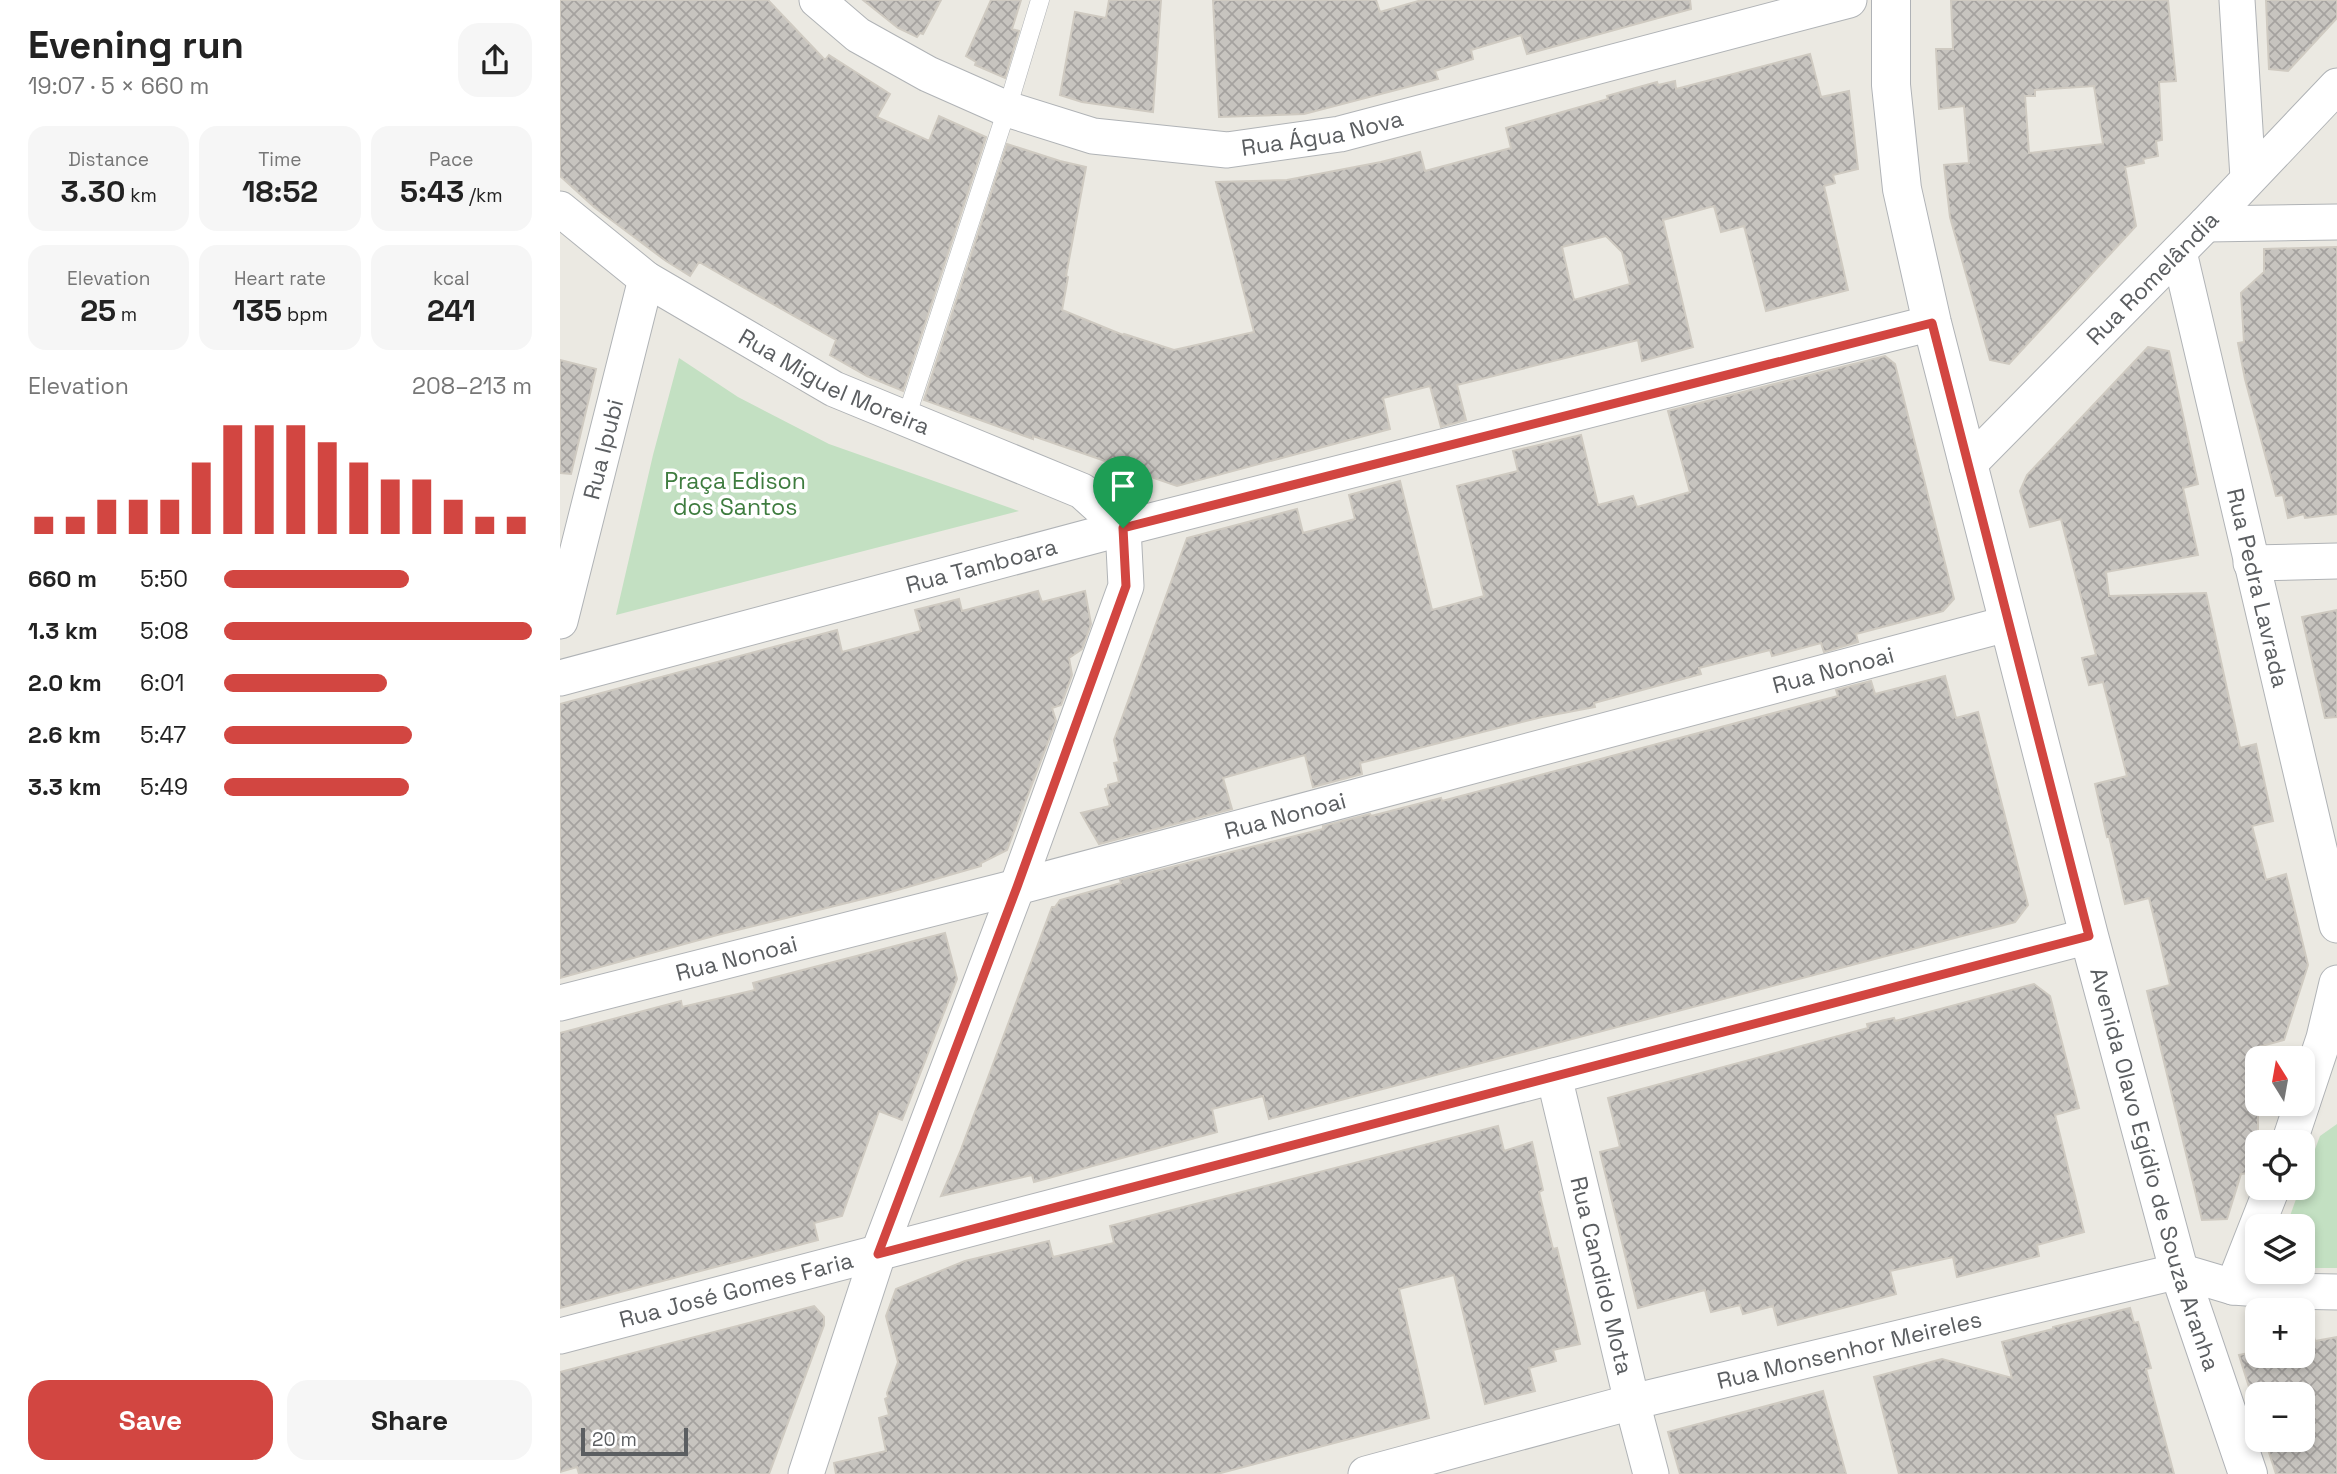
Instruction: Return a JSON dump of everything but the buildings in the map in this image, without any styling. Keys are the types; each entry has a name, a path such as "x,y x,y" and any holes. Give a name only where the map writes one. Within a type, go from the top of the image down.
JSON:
{"main road":[{"name":"Avenida Olavo Egídio de Souza Aranha","path":"1891,0 1891,85 1902,190 1932,323 2089,936 2179,1271 2248,1474"}],"street":[{"name":"Rua Água Nova","path":"817,0 858,35 928,74 1007,109 1093,136 1227,150 1340,134 1849,0"},
{"path":"2237,0 2248,178"},
{"name":"Rua Romelândia","path":"1967,466 2179,252 2337,86"},
{"name":"Rua Miguel Moreira","path":"560,209 646,279 834,389 1082,491 1123,528"},
{"path":"2206,224 2337,222"},
{"name":"Rua Pedra Lavrada","path":"2179,252 2337,924"},
{"name":"Rua Ipubi","path":"560,621 646,279"},
{"name":"Rua Tamboara","path":"560,678 1123,528 1932,323"},
{"path":"806,1474 878,1254 1017,887 1126,586 1123,528"},
{"path":"2251,563 2337,561"},
{"name":"Rua Nonoai","path":"560,1003 1017,887 2010,623"},
{"name":"Rua José Gomes Faria","path":"560,1336 2089,936"},
{"path":"2315,1064 2337,983"},
{"name":"Rua Candido Mota","path":"1553,1076 1651,1474"},
{"path":"2233,1287 2268,1200"},
{"name":"Rua Monsenhor Meireles","path":"1366,1474 1632,1402 2179,1271 2233,1287 2337,1292"}],"lane":[{"path":"906,418 1040,0"}],"green space":[{"name":"Praça Edison dos Santos","path":"679,358 738,397 829,444 1019,511 616,615 653,455"},
{"path":"2337,1124 2337,1268 2315,1268 2315,1214 2291,1214 2296,1200 2315,1200 2315,1149 2320,1136"}],"route":[{"path":"1932,323 2089,936 878,1254 1017,887 1126,586 1123,528 1932,323"}]}
